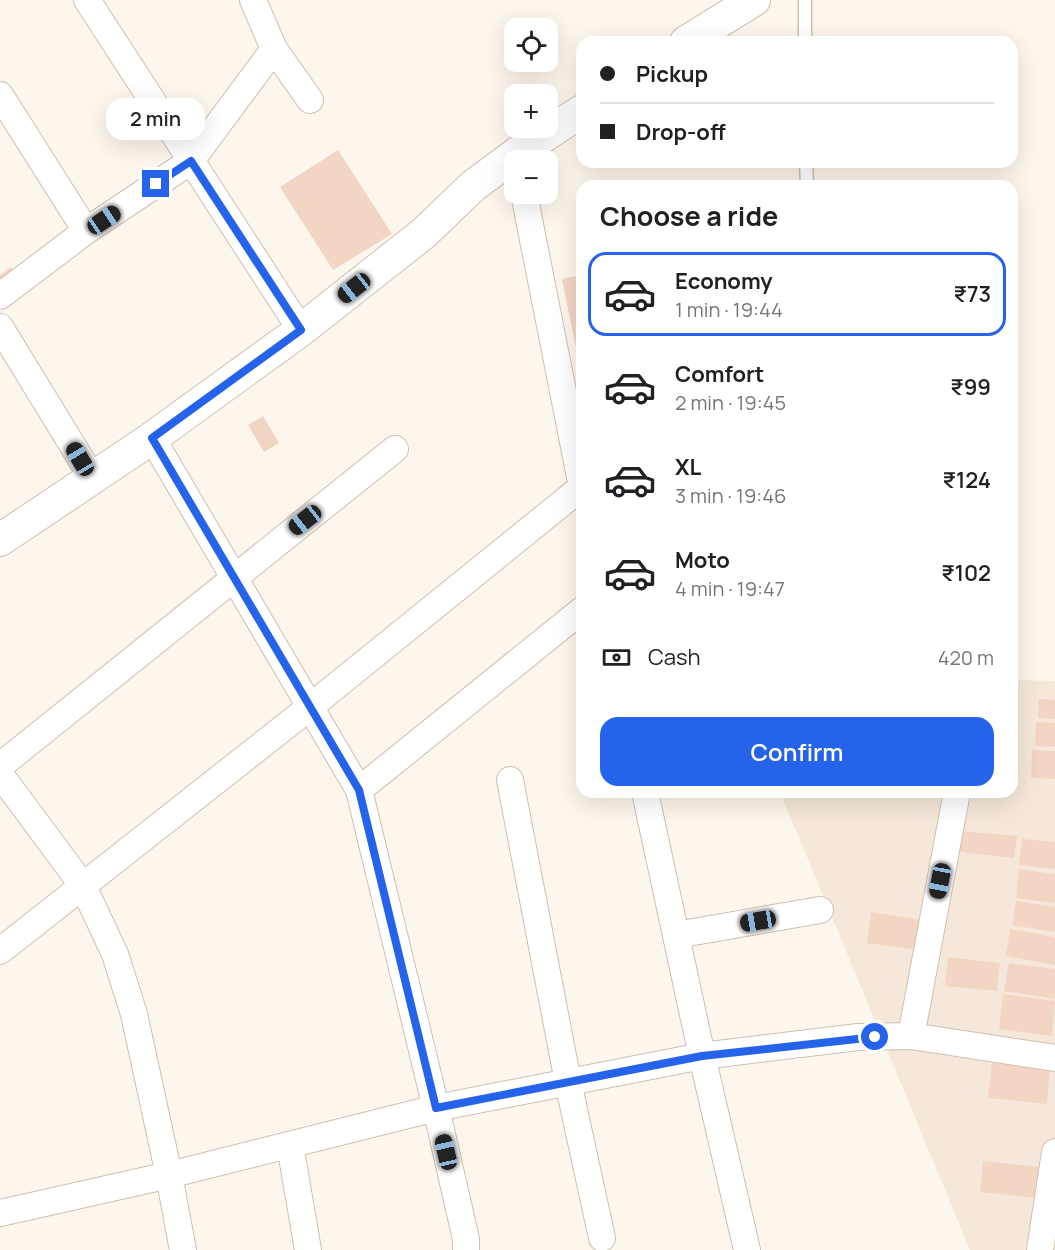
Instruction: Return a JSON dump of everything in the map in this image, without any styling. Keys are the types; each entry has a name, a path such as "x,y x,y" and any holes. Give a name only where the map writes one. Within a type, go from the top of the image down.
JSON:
{"street":[{"path":"87,0 301,330"},
{"path":"253,0 274,50 310,100"},
{"path":"696,36 754,0"},
{"path":"0,296 86,231 191,161 274,50"},
{"path":"0,95 86,231"},
{"path":"526,150 576,115"},
{"path":"0,540 152,438 301,330 424,233 473,186 504,165"},
{"path":"526,204 576,457"},
{"path":"0,327 92,477"},
{"path":"152,438 359,790 436,1108 466,1239 466,1250"},
{"path":"0,766 395,449"},
{"path":"0,951 576,492"},
{"path":"359,790 576,615"},
{"path":"0,774 83,886 115,954 134,1014 170,1175 183,1250"},
{"path":"510,780 568,1082 602,1238"},
{"path":"646,798 747,1250"},
{"path":"911,1036 956,798"},
{"path":"676,935 820,910"},
{"path":"0,1212 170,1175 436,1108 702,1056 858,1037 911,1036 1055,1058"},
{"path":"290,1145 309,1250"},
{"path":"1040,1250 1055,1152"}],"lane":[{"path":"804,36 805,0"}],"shaded area":[{"path":"1018,680 1055,681 1055,1250 970,1250 782,798 1018,798"}],"building":[{"path":"338,150 392,234 333,270 280,187"},
{"path":"11,267 20,279 6,288 0,275"},
{"path":"576,276 576,348 562,279"},
{"path":"263,416 279,443 264,452 248,425"},
{"path":"1039,699 1055,700 1055,719 1038,718"},
{"path":"1036,722 1055,723 1055,747 1035,746"},
{"path":"1032,750 1055,751 1055,779 1031,778"},
{"path":"961,831 1017,836 1014,858 959,852"},
{"path":"1022,839 1055,842 1055,869 1019,865"},
{"path":"1019,869 1055,874 1055,903 1016,898"},
{"path":"1016,901 1055,907 1055,932 1012,925"},
{"path":"871,912 923,920 919,950 867,943"},
{"path":"1010,929 1055,937 1055,965 1006,956"},
{"path":"948,957 1000,963 997,991 945,986"},
{"path":"1009,963 1055,969 1055,999 1004,991"},
{"path":"1003,994 1055,1001 1052,1036 999,1029"},
{"path":"992,1063 1050,1069 1047,1104 988,1098"},
{"path":"983,1161 1040,1167 1036,1198 980,1192"}],"route":[{"path":"156,184 191,161 301,330 152,438 359,790 436,1108 702,1056 858,1037 875,1037"}]}
